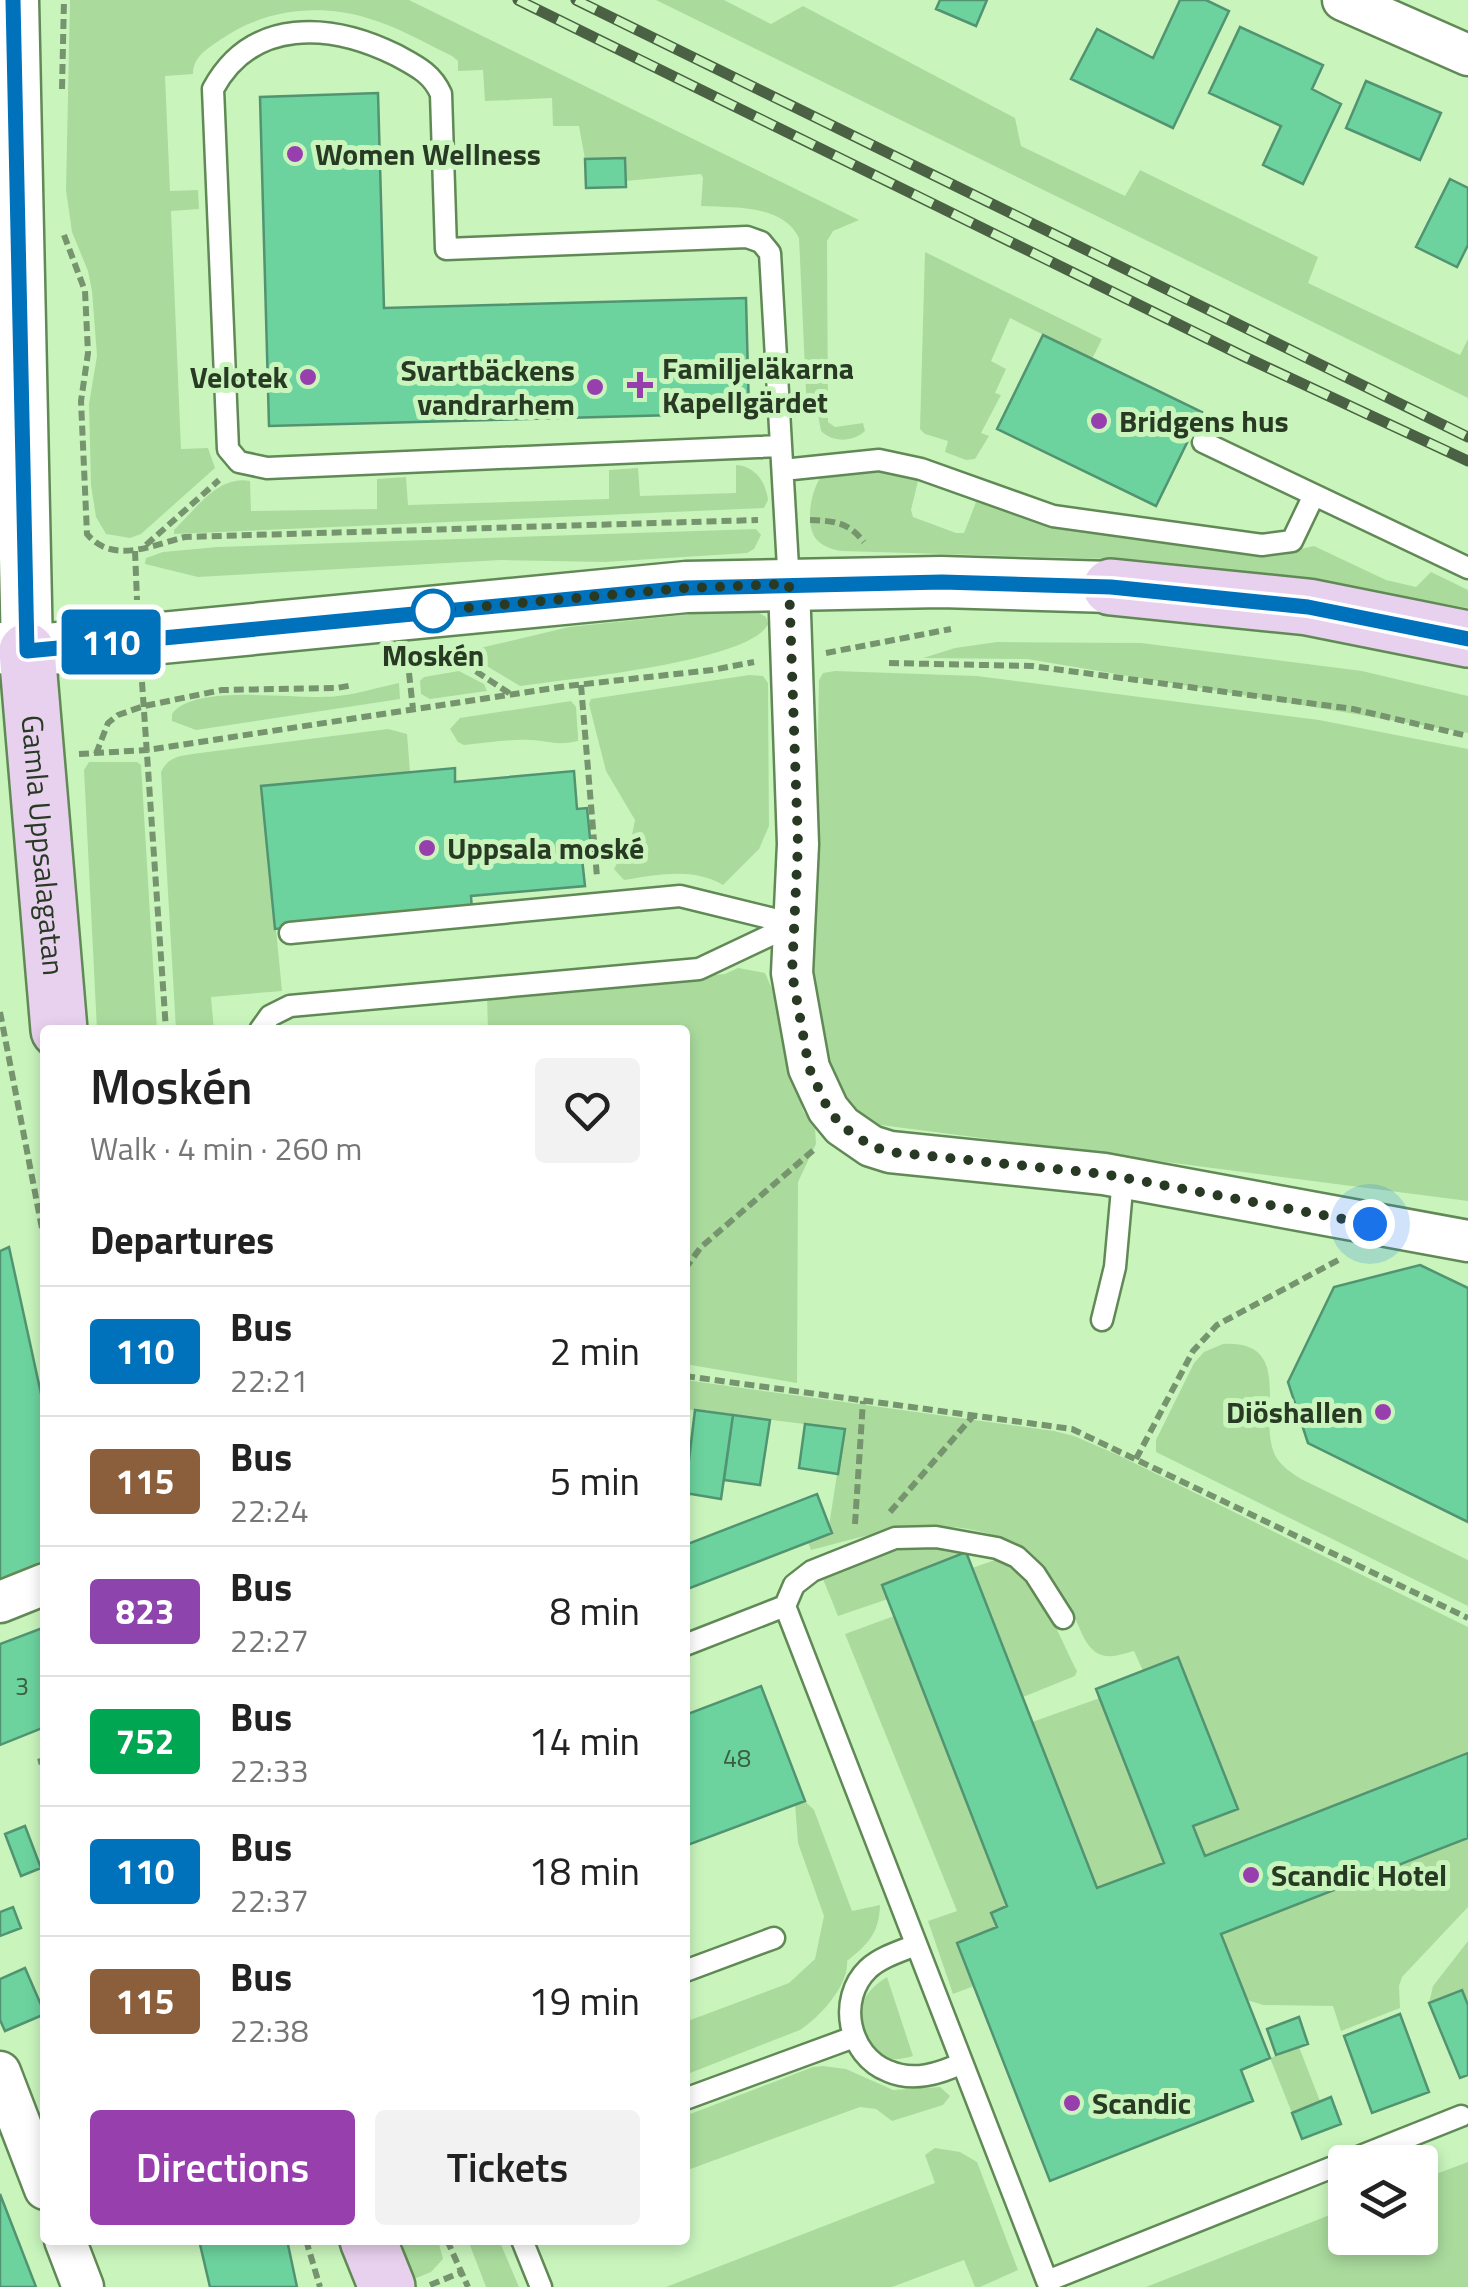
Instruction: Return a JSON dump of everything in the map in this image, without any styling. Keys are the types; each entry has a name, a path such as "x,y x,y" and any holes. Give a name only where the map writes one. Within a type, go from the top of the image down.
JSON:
{"main road":[{"path":"1111,587 1308,607 1468,639"},
{"name":"Gamla Uppsalagatan","path":"14,649 58,1025"},
{"path":"340,2245 355,2287"},
{"path":"370,2245 386,2287"}],"street":[{"name":"Gamla Uppsalagatan","path":"13,0 14,649"},
{"path":"1343,0 1468,56"},
{"path":"14,649 686,588 942,582 1111,587"},
{"path":"789,584 798,844 792,973 809,1068 828,1109 842,1126 871,1146 890,1152 1123,1178 1468,1241"},
{"path":"0,1602 40,1586"},
{"path":"0,2072 40,2175"},
{"path":"67,2245 83,2287"}],"lane":[{"path":"781,446 267,468 239,462 228,449 213,89 233,60 271,37 314,31 366,40 420,68 435,79 441,94 446,249 747,237 761,242 770,252 789,584"},
{"path":"1202,442 1468,568"},
{"path":"782,470 878,460 921,469 1053,516 1262,545 1292,541 1314,495"},
{"path":"290,934 680,896 794,924"},
{"path":"264,1025 270,1016 290,1006 698,969 794,924"},
{"path":"1102,1320 1115,1266 1123,1178"},
{"path":"1064,1618 1035,1574 1016,1556 997,1548 946,1538 895,1538 802,1576 785,1606 1046,2281 1461,2116"},
{"path":"690,1643 785,1606"},
{"path":"690,1969 774,1938"},
{"path":"916,1945 869,1968 854,1988 850,2014 854,2036 866,2058 890,2072 922,2077 962,2064"},
{"path":"690,2097 854,2036"},
{"path":"524,2245 541,2287"}],"path":[{"path":"62,94 64,0"},
{"path":"62,226 82,291 87,534 111,551 135,552 239,462"},
{"path":"146,546 186,538 772,519"},
{"path":"798,520 839,522 854,529 865,543"},
{"path":"449,665 462,662 512,694"},
{"path":"889,663 1032,666 1353,709 1468,736"},
{"path":"409,673 413,710"},
{"path":"96,754 108,723 144,706 222,690 353,685"},
{"path":"581,685 599,904"},
{"path":"147,750 166,1025"},
{"path":"0,1012 40,1218"},
{"path":"690,1263 702,1247 842,1126"},
{"path":"1136,1458 1193,1351 1217,1324 1358,1249 1406,1231"},
{"path":"690,1377 1072,1430 1468,1618"},
{"path":"853,1555 864,1401"},
{"path":"853,1555 972,1416"},
{"path":"307,2245 320,2287"},
{"path":"449,2245 468,2287"},
{"path":"426,2287 462,2272"}],"green space":[{"path":"70,0 409,0 859,220 833,231 827,241 828,422 835,427 863,423 865,431 849,439 831,438 821,431 818,415 807,413 799,238 782,219 756,210 701,206 701,174 626,181 625,158 585,159 579,126 553,126 552,98 485,101 483,70 458,71 458,61 452,56 389,25 348,13 291,12 254,22 220,40 198,58 193,74 165,76 170,191 198,190 199,209 171,211 181,449 208,448 215,468 141,534 130,538 106,534 96,517 91,485 89,404 97,356 92,291 72,232 66,190"},
{"path":"656,0 724,0 771,24 803,6 1015,118 1021,146 1125,196 1140,170 1318,257 1308,283 1460,355 1468,339 1468,398"},
{"path":"925,252 1102,339 1092,359 1010,318 991,361 1006,369 995,393 1001,395 981,433 989,436 975,459 966,460 945,452 948,441 920,429"},
{"path":"736,465 749,468 762,481 768,500 764,508 174,534 208,495 238,481 250,481 251,511 377,509 377,479 406,477 408,505 609,499 609,470 638,468 640,496 736,493"},
{"path":"882,467 909,474 918,481 913,517 956,533 964,533 976,502 1044,524 1183,546 1273,555 1314,546 1386,580 1416,587 1431,572 1468,590 1468,608 1350,587 1142,560 842,551 819,542 811,529 810,512 816,486 824,473"},
{"path":"756,529 761,535 754,549 747,553 605,562 501,560 198,577 145,564 146,558 163,552 217,547"},
{"path":"751,608 766,617 768,624 754,637 728,649 654,667 520,686 470,656 473,650 569,627"},
{"path":"997,642 1141,643 1362,671 1468,696 1468,733 1027,659 923,658 955,648"},
{"path":"459,671 484,684 487,691 430,699 421,694 420,681 424,677"},
{"path":"823,673 977,676 1319,720 1468,749 1468,1201 865,1123 827,1073 807,999 815,910 819,680"},
{"path":"763,676 768,683 769,826 759,849 723,885 687,874 624,880 614,869 632,835 635,820 606,771 591,699"},
{"path":"399,683 400,699 196,730 172,721 172,714 184,704 202,698 338,696"},
{"path":"571,701 576,707 578,741 513,740 464,745 450,729 460,718"},
{"path":"388,729 407,734 410,772 262,786 282,991 211,997 214,1025 176,1025 161,772 172,759"},
{"path":"89,762 141,765 157,1025 97,1025 84,770"},
{"path":"738,968 765,973 803,1111 815,1128 816,1144 798,1182 797,1383 690,1365 690,1025 488,1025 487,996 725,974"},
{"path":"1223,1344 1246,1346 1260,1355 1267,1368 1271,1441 1281,1464 1301,1479 1468,1560 1468,1606 1156,1452 1156,1440 1194,1363 1204,1352"},
{"path":"690,1381 1054,1431 1118,1455 1468,1627 1468,1753 1205,1856 1193,1826 1237,1808 1178,1658 1143,1671 1134,1651 1111,1656 1097,1653 1037,1560 1022,1546 993,1535 970,1529 924,1527 879,1533 811,1550 808,1542 832,1533 829,1526 844,1429 690,1410"},
{"path":"926,1545 966,1552 883,1585 888,1599 838,1616 823,1579 872,1555"},
{"path":"995,1560 1009,1564 1034,1588 1077,1671 1075,1676 1023,1697 972,1568"},
{"path":"894,1616 1007,1906 974,1986 953,1994 928,1921 957,1911 845,1634"},
{"path":"1100,1698 1164,1863 1097,1888 1032,1722"},
{"path":"805,1801 814,1810 852,1911 880,1905 875,1931 847,1961 843,1980 832,2000 808,2024 690,2073 690,2020 789,1983 815,1959 824,1916 798,1843 795,1804"},
{"path":"1468,1838 1468,1907 1402,1977 1400,2008 1341,2031 1333,2006 1263,2005 1247,2000 1221,1934"},
{"path":"1468,1941 1468,2005 1461,1990 1429,2003 1433,1986"},
{"path":"887,1977 913,2056 881,2056 868,2043 860,2023 857,2011 873,1988"},
{"path":"1299,2047 1320,2101 1292,2113 1270,2058"},
{"path":"813,2067 846,2069 893,2090 940,2087 950,2096 943,2105 892,2121 876,2109 860,2107 690,2169 690,2114"},
{"path":"935,2148 960,2152 977,2162 1018,2270 980,2287 975,2287 964,2260 892,2287 666,2287 935,2183 925,2155"},
{"path":"1468,2162 1468,2287 1146,2287 1328,2216 1328,2255 1438,2255 1438,2173"},
{"path":"404,2245 439,2245 443,2259 431,2272 404,2283"},
{"path":"470,2245 501,2245 519,2287 486,2287"}],"building":[{"path":"940,0 987,0 976,26 936,9"},
{"path":"1180,0 1206,0 1229,11 1173,128 1071,79 1097,29 1153,58"},
{"path":"1240,27 1323,65 1312,89 1341,104 1303,184 1263,165 1281,126 1209,93"},
{"path":"1366,81 1441,113 1420,160 1346,128"},
{"path":"378,93 384,308 746,298 749,413 269,426 260,97"},
{"path":"625,158 626,187 586,188 585,159"},
{"path":"1450,179 1468,188 1468,245 1457,267 1416,247"},
{"name":"Bridgens hus","path":"1043,335 1202,412 1156,506 997,429"},
{"name":"Uppsala moské","path":"455,768 455,782 574,771 577,809 587,808 591,848 581,849 585,886 471,896 472,911 275,929 261,786"},
{"path":"9,1247 40,1389 40,1568 0,1584 0,1251"},
{"name":"Diöshallen","path":"1420,1265 1468,1288 1468,1522 1308,1443 1288,1382 1334,1287"},
{"path":"695,1410 733,1415 721,1499 690,1494"},
{"path":"733,1415 770,1420 760,1485 724,1480"},
{"path":"805,1424 845,1429 838,1474 799,1468"},
{"path":"817,1494 832,1533 690,1588 690,1543"},
{"name":"Scandic Hotel","path":"966,1552 1097,1888 1164,1863 1096,1689 1178,1657 1238,1809 1193,1826 1205,1856 1468,1753 1468,1838 1221,1934 1270,2058 1241,2070 1253,2101 1050,2181 957,1943 997,1927 991,1913 1007,1906 882,1585"},
{"path":"40,1629 40,1729 0,1745 0,1644"},
{"path":"761,1686 805,1801 690,1844 690,1713"},
{"path":"25,1826 40,1868 21,1876 5,1834"},
{"path":"13,1907 21,1928 0,1936 0,1912"},
{"path":"25,1968 40,2002 40,2016 5,2031 0,2020 0,1979"},
{"path":"1462,1990 1468,2005 1468,2075 1460,2078 1429,2003"},
{"path":"1400,2014 1429,2092 1372,2113 1344,2036"},
{"path":"1299,2017 1308,2044 1276,2055 1267,2029"},
{"path":"1331,2097 1341,2124 1302,2139 1292,2113"},
{"path":"0,2194 36,2287 0,2287"},
{"path":"200,2245 288,2245 297,2287 210,2287"}],"railway":[{"path":"518,0 1245,357 1468,461"},
{"path":"576,0 1468,437"}],"bus line":[{"name":"110","path":"13,0 27,651 686,588 942,582 1111,587 1308,607 1468,639"}],"place":[{"name":"Women Wellness","path":"295,154"},
{"name":"Velotek","path":"308,377"},
{"name":"Familjeläkarna Kapellgärdet","path":"640,385"},
{"name":"Svartbäckens vandrarhem","path":"595,387"},
{"name":"Bridgens hus","path":"1099,421"},
{"name":"Moskén","path":"433,611"},
{"name":"Uppsala moské","path":"427,848"},
{"name":"Diöshallen","path":"1383,1412"},
{"name":"Scandic Hotel","path":"1251,1875"},
{"name":"Scandic","path":"1072,2103"}],"route":[{"path":"433,611 686,588 789,584 798,844 792,973 809,1068 816,1089 842,1126 871,1146 890,1152 1104,1174 1370,1224"}]}
